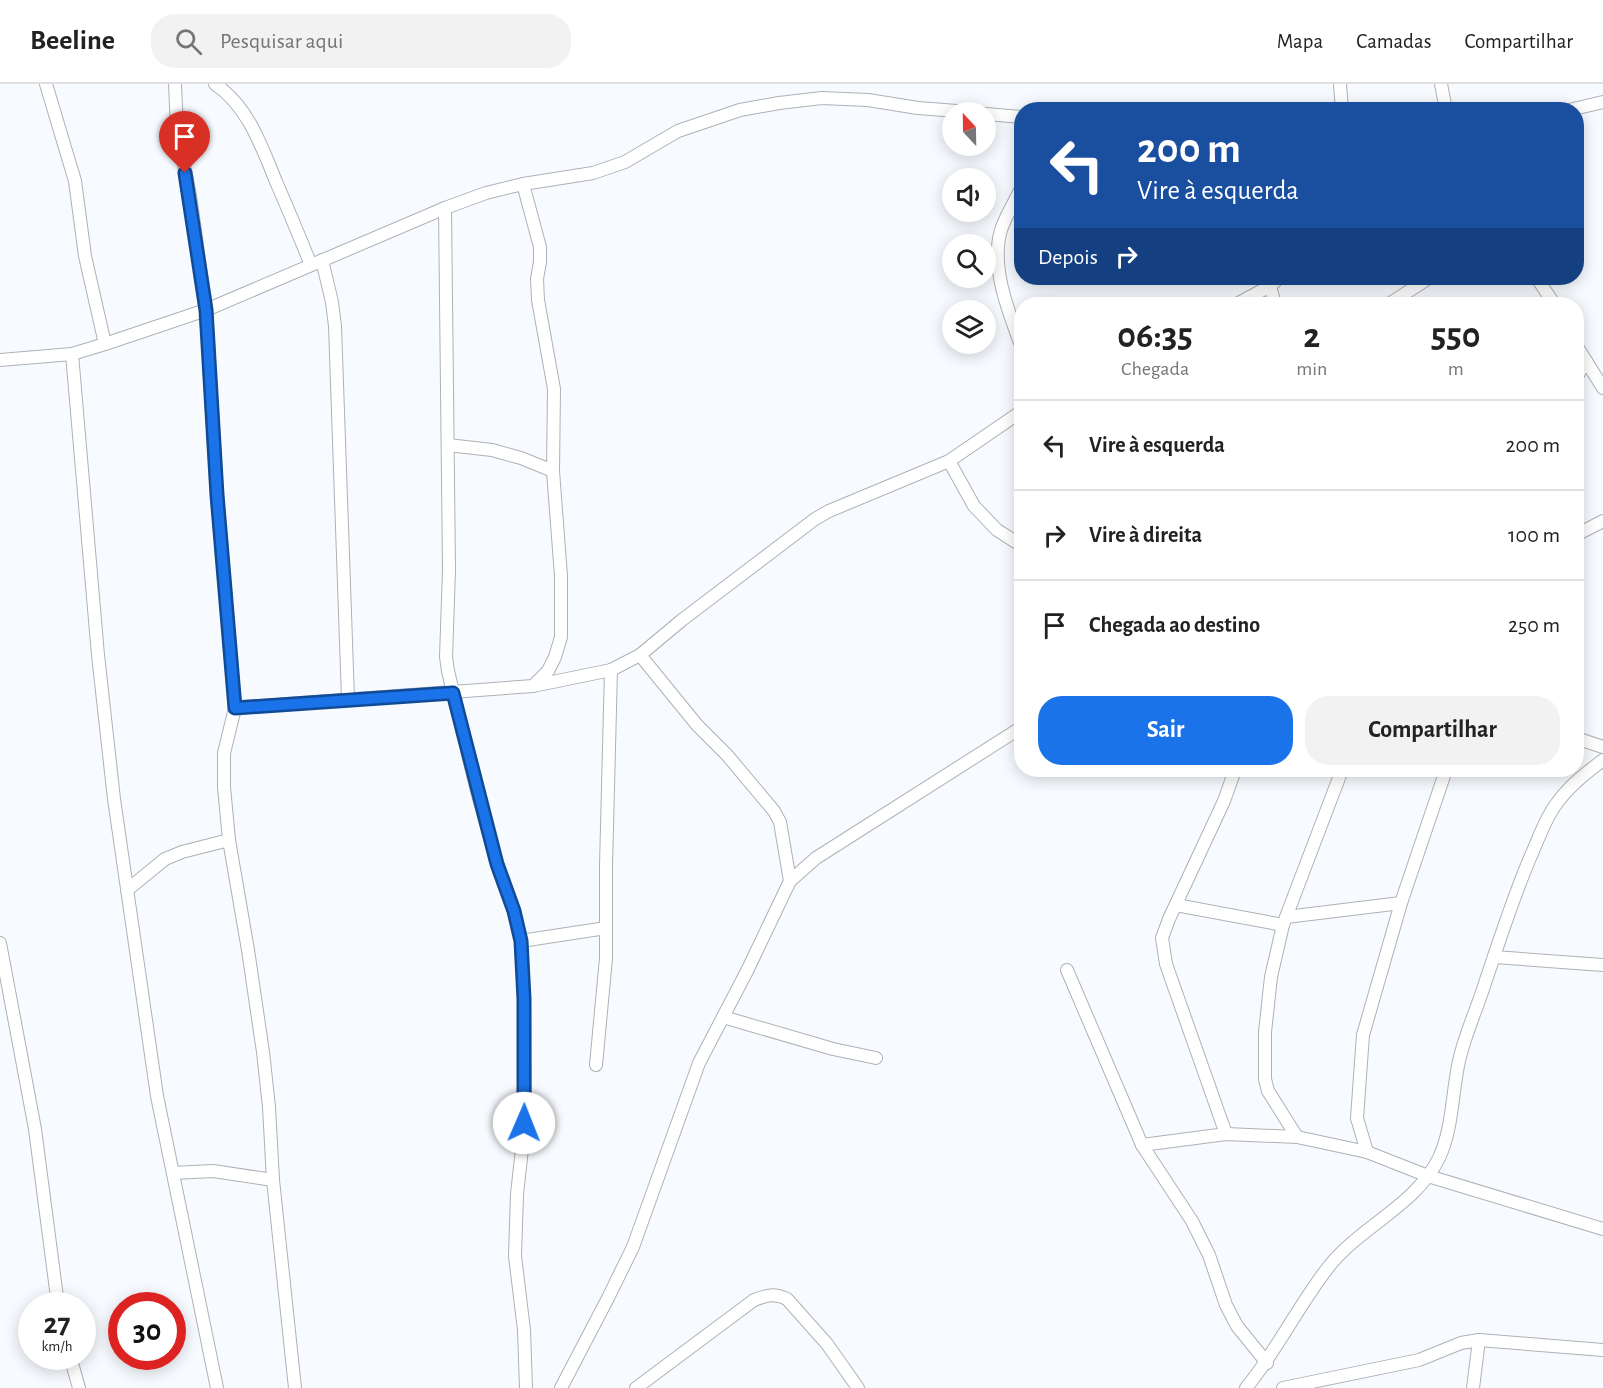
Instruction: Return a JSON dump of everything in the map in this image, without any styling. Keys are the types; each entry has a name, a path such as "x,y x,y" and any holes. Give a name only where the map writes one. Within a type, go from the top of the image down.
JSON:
{"street":[{"path":"46,84 75,182 85,256 105,344"},
{"path":"175,84 177,129 190,195 206,310 217,495 235,708 224,753 224,787 229,840 263,1052 273,1180 295,1388"},
{"path":"215,84 244,112 257,135 317,262 332,302 335,326 348,699"},
{"path":"1340,84 1341,102"},
{"path":"1441,84 1444,102"},
{"path":"0,360 72,354 206,310 445,208 486,193 523,184 593,173 626,162 678,131 740,110 822,98 868,100 942,110"},
{"path":"1584,106 1603,102"},
{"path":"996,115 1014,116"},
{"path":"523,184 540,247 538,300 554,389 553,471 561,576 561,637 548,671 533,686"},
{"path":"1014,203 1002,228 998,249 998,270 1014,322"},
{"path":"445,208 449,570 446,657 485,822 514,911 521,941 525,1106 517,1194 515,1256 524,1330 526,1388"},
{"path":"1249,297 1268,285"},
{"path":"1400,297 1418,285"},
{"path":"72,354 98,655 114,800 157,1096 217,1388"},
{"path":"1584,358 1603,388"},
{"path":"235,708 533,686 611,670 640,655 682,620 829,510 949,461 1014,416"},
{"path":"448,445 492,450 521,458 553,471"},
{"path":"949,461 974,506 998,530 1014,541"},
{"path":"1584,531 1603,521"},
{"path":"640,655 697,725 727,755 774,811 780,822 790,881"},
{"path":"596,1065 606,957 611,670"},
{"path":"561,1388 609,1298 633,1246 699,1063 790,881 816,858 1014,732"},
{"path":"1584,741 1603,747"},
{"path":"1584,776 1603,760"},
{"path":"1226,1134 1166,964 1162,938 1224,801 1233,777"},
{"path":"1298,1137 1268,1091 1265,1078 1265,1032 1271,977 1284,921 1339,777"},
{"path":"1367,1152 1357,1118 1363,1035 1401,903 1444,777"},
{"path":"1246,1388 1267,1363 1293,1316 1332,1263 1370,1227 1406,1200 1428,1176 1444,1146 1459,1060 1518,886 1556,803 1582,777"},
{"path":"127,890 165,859 182,852 229,840"},
{"path":"1176,905 1284,921 1401,903"},
{"path":"521,941 606,928"},
{"path":"0,943 4,987 35,1129 56,1292"},
{"path":"1494,957 1603,965"},
{"path":"1067,969 1142,1145 1192,1221 1209,1255 1226,1305 1237,1326 1267,1363"},
{"path":"723,1017 833,1049 876,1058"},
{"path":"1142,1145 1226,1134 1298,1137 1367,1152 1428,1176 1603,1229"},
{"path":"173,1173 213,1171 273,1180"},
{"path":"636,1388 754,1300 767,1295 778,1295 787,1299 827,1344 858,1388"},
{"path":"1473,1388 1479,1340"},
{"path":"1283,1388 1419,1360 1461,1343 1479,1340 1603,1350"},
{"path":"74,1370 79,1388"}],"route":[{"path":"185,173 206,310 217,495 235,708 453,693 497,864 519,927 524,999 524,1123"}]}
